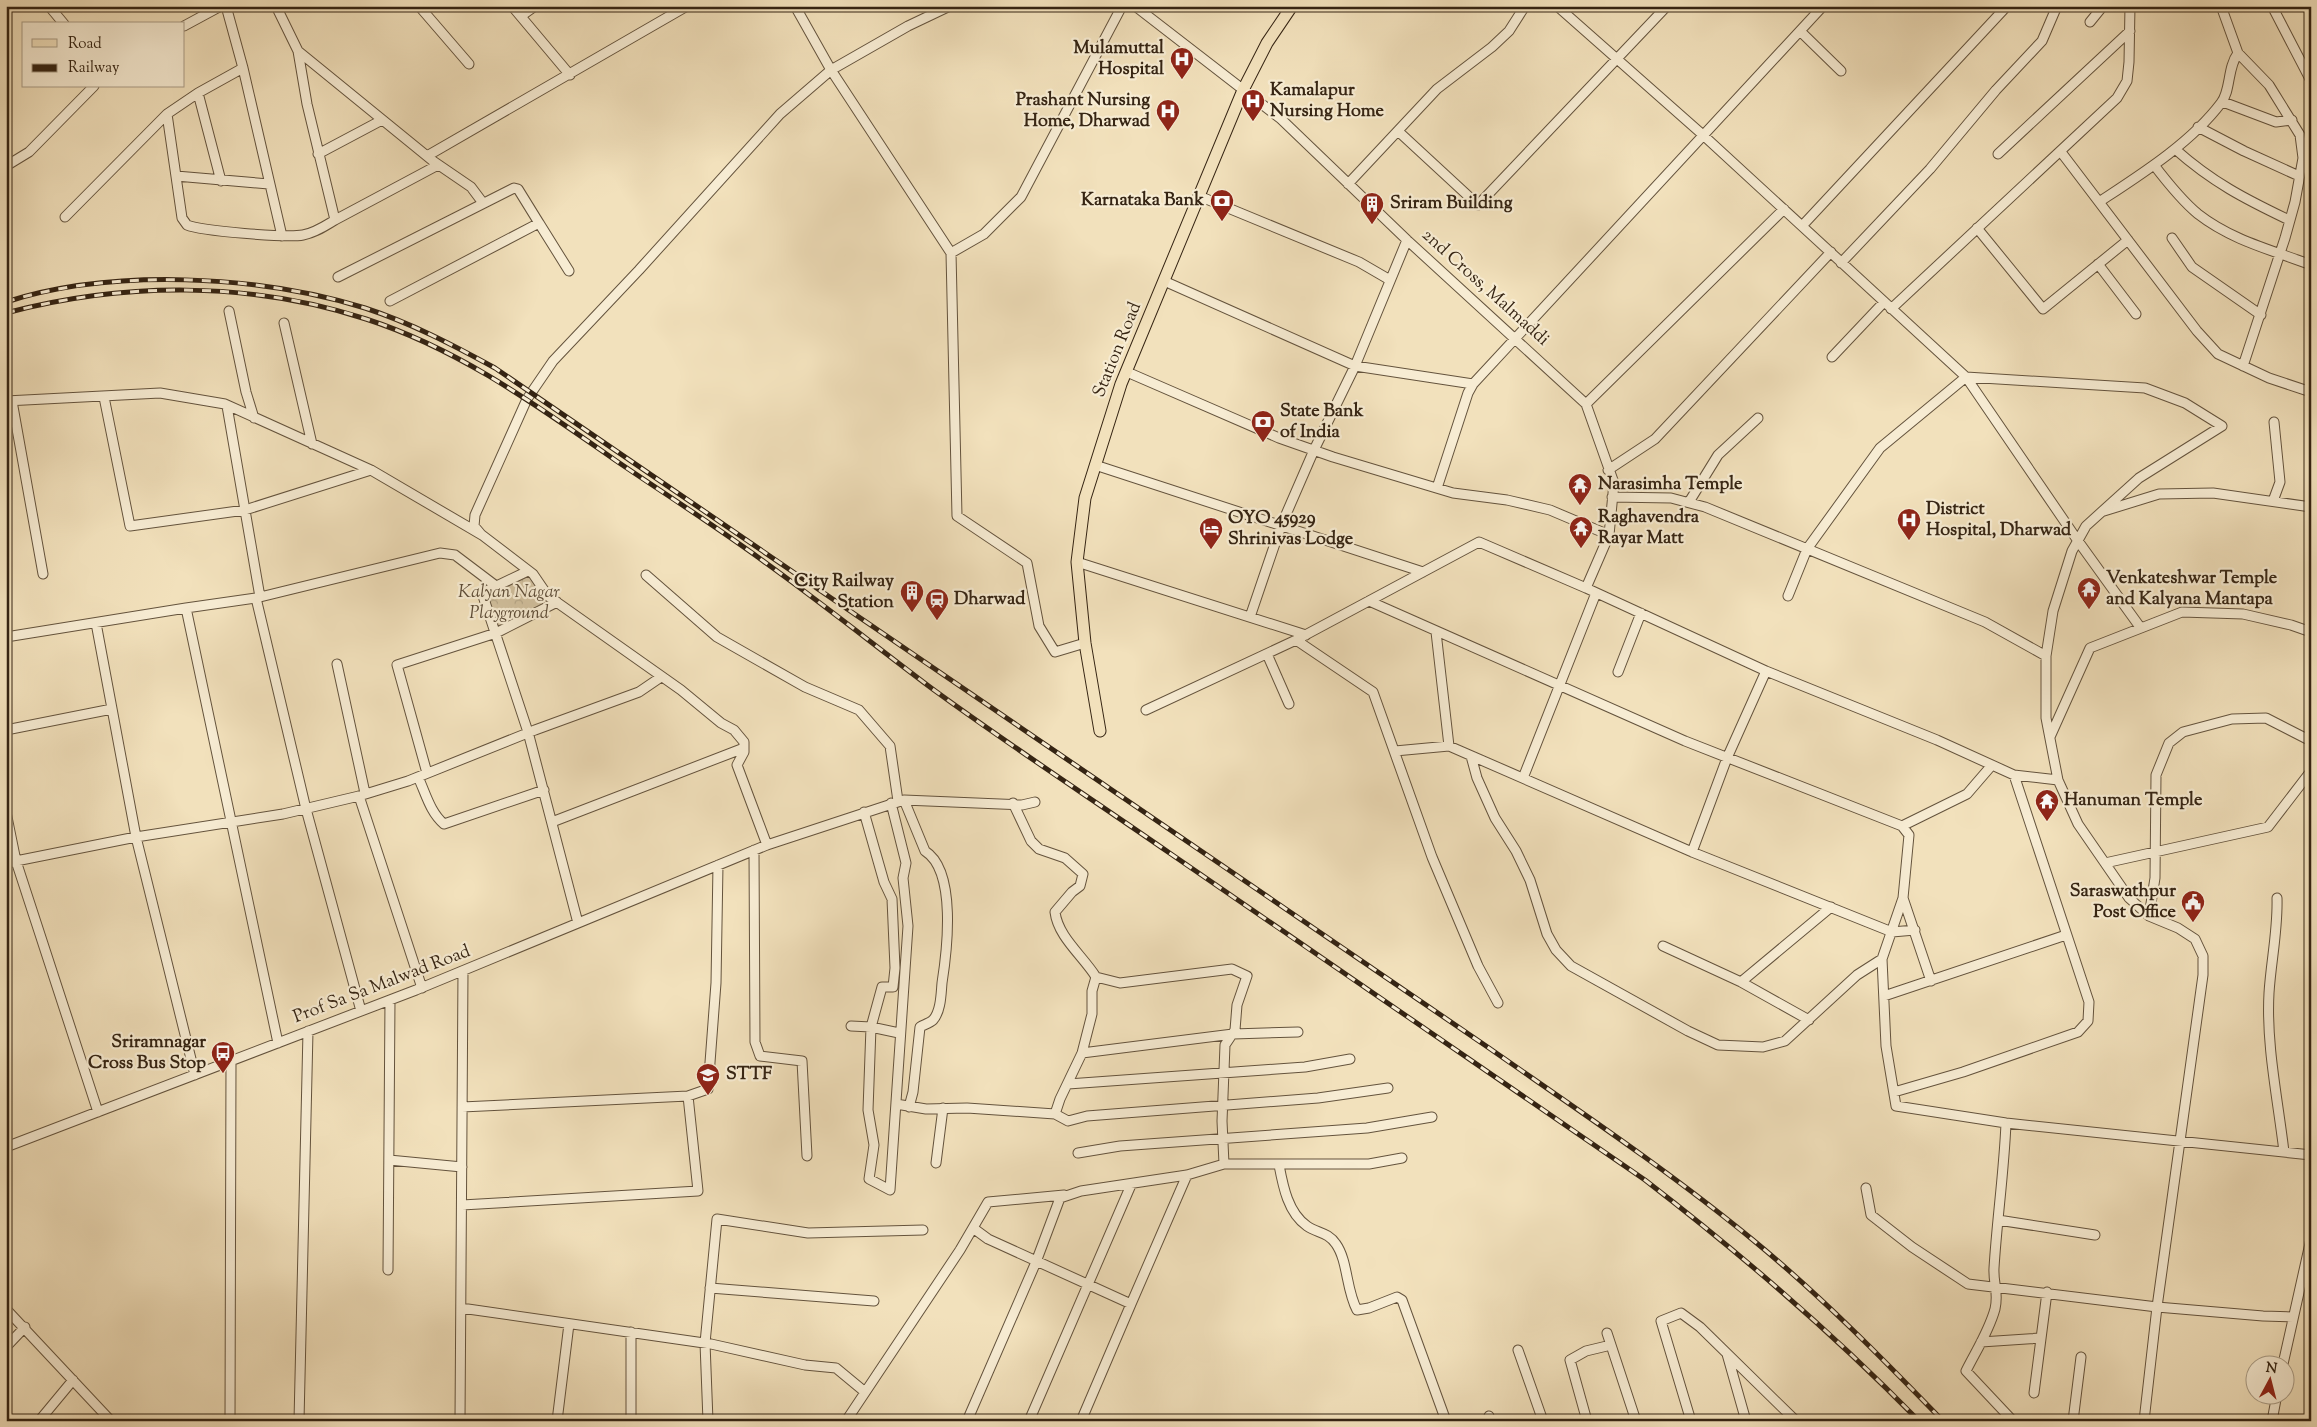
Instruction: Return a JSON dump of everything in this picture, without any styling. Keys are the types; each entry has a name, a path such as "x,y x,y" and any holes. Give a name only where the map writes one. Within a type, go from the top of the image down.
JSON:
{"main road":[{"name":"Station Road","path":"1100,732 1076,562 1085,498 1127,372 1243,90 1268,43 1292,6"}],"street":[{"path":"49,6 62,22"},
{"path":"185,25 221,6"},
{"path":"226,6 243,68 282,236"},
{"path":"276,6 298,51 318,154 335,220"},
{"path":"419,6 469,64"},
{"path":"512,6 570,75"},
{"path":"521,16 535,6"},
{"path":"427,156 687,6"},
{"path":"795,6 831,70 951,253 957,516 1027,563 1039,626 1055,652 1086,643"},
{"path":"482,535 474,526 475,515 527,399 553,361 639,270 780,114 831,70 908,26 950,6"},
{"path":"951,253 984,234 1021,197 1122,6"},
{"name":"2nd Cross, Malmaddi","path":"1135,6 1280,119 1407,240 1586,404 1614,483 1609,534 1586,588"},
{"path":"1348,184 1399,132 1437,89 1492,47 1509,31 1525,6"},
{"path":"1558,6 1703,135 1966,377 2078,541 2140,627"},
{"path":"1399,132 1478,205 1667,6"},
{"path":"1437,488 1468,392 1473,384 1823,6"},
{"path":"1802,226 2007,6"},
{"path":"1841,263 1930,169 1996,90 2042,41 2057,6"},
{"path":"2090,22 2103,6"},
{"path":"1832,357 2061,152 2117,98 2126,81 2130,6"},
{"path":"2221,6 2238,53 2269,85 2292,120 2300,135 2303,158 2295,202 2243,366"},
{"path":"2272,6 2310,76"},
{"path":"1800,31 1841,71"},
{"path":"1998,154 2130,31"},
{"path":"298,51 438,165 471,187 483,204"},
{"path":"2099,202 2175,149 2223,102 2232,61 2238,53"},
{"path":"65,217 167,114 198,93 243,68"},
{"path":"6,166 29,152 92,88"},
{"path":"198,93 221,181"},
{"path":"2223,102 2276,122 2292,120"},
{"path":"167,114 182,218 187,225 282,236 313,232 438,165"},
{"path":"318,154 382,120"},
{"path":"2198,126 2244,151 2299,176"},
{"path":"2175,149 2198,170 2230,191 2289,220"},
{"path":"2061,152 2218,354 2243,366 2310,389"},
{"path":"2154,165 2197,213 2250,244 2306,263"},
{"path":"176,176 269,184"},
{"path":"338,276 516,188 570,271"},
{"path":"1199,196 1359,262 1390,280"},
{"path":"1586,404 1784,209"},
{"path":"390,301 539,223"},
{"path":"1977,228 2043,309 2128,240"},
{"path":"2172,238 2192,267 2260,315"},
{"path":"1250,617 1281,526 1314,450 1355,366 1407,240"},
{"path":"1608,470 1655,439 1831,252"},
{"path":"2098,264 2136,314"},
{"path":"1164,281 1355,366 1473,384"},
{"path":"229,311 246,392 254,418"},
{"path":"284,324 312,444"},
{"path":"1127,372 1217,413 1314,450 1437,488 1550,510 1609,534"},
{"path":"1788,596 1807,549 1880,448 1966,377 2146,388 2186,403 2222,426 2139,478 2086,526 2072,551 2053,610 2046,656 2046,718 2058,780 2078,824 2129,898 2149,916 2178,928 2195,939 2203,956 2203,975 2157,1307 2144,1421"},
{"path":"43,574 9,401 160,393 227,406 372,470 482,535 528,571 548,596 661,677 721,723 734,730 744,742 744,748 737,765 767,844"},
{"path":"104,397 130,526 245,510 372,470"},
{"path":"227,406 258,597 306,809 361,1011"},
{"path":"1688,502 1718,455 1758,418"},
{"path":"2273,501 2280,482 2274,422"},
{"path":"1095,466 1423,572"},
{"path":"2103,511 2159,494 2213,493 2311,508"},
{"path":"1612,497 1671,498 1688,502 1985,622 2046,656"},
{"path":"1146,710 1306,635 1479,542 1586,588 1766,671 1937,740 2014,775 2058,780"},
{"path":"6,637 258,597 440,553 454,555 496,586"},
{"path":"1076,562 1306,635"},
{"path":"528,571 482,593 528,732 578,923"},
{"path":"646,575 717,637 806,687 858,710 890,746 906,863 903,878 908,926 899,1033 890,1190 869,1179 874,1145 868,1110 871,1027 882,987 893,987 895,968 894,923 892,899 884,882 864,812"},
{"path":"1523,778 1596,593"},
{"path":"1369,601 1559,686 1727,758 1902,826 1909,835 1903,898 1882,959 1886,1046 1896,1106 2006,1123 2311,1155"},
{"path":"427,773 398,665 496,633 557,602"},
{"path":"186,608 278,1043"},
{"path":"2050,737 2090,648 2140,627 2182,612 2234,614 2291,624 2311,632"},
{"path":"1618,672 1641,613"},
{"path":"96,623 136,837 196,1074"},
{"path":"1436,632 1449,746"},
{"path":"1296,640 1373,692 1432,857 1478,966 1498,1003"},
{"path":"1267,654 1289,704"},
{"path":"337,664 362,794 422,988"},
{"path":"1692,852 1727,758 1766,671"},
{"path":"6,863 136,837 306,809 362,794 418,777 528,732 639,692 661,677"},
{"path":"6,730 112,709"},
{"path":"2149,916 2155,878 2156,775 2169,743 2183,732 2232,719 2266,718 2311,741"},
{"path":"1396,752 1449,746 1692,852 1892,932 1915,930"},
{"path":"552,822 744,748"},
{"path":"1471,756 1477,778 1495,818 1516,851 1530,880 1547,934 1556,950 1571,966 1688,1031 1718,1045 1763,1047 1784,1041 1857,975 1882,959"},
{"path":"1902,826 1967,794 1992,765"},
{"path":"2105,863 2268,827 2311,771"},
{"path":"1894,1092 1963,1072 2078,1032 2088,1021 2089,1002 2014,775"},
{"path":"418,777 429,799 433,814 444,824 544,790"},
{"path":"898,801 1035,802"},
{"path":"898,801 925,851 931,854 942,876 948,930 939,1007 933,1020 920,1027 909,1107"},
{"name":"Prof Sa Sa Malwad Road","path":"6,1147 422,988 767,844 898,801"},
{"path":"1013,803 1031,841 1039,849 1065,858 1083,874 1080,886 1072,892 1055,912 1056,922 1096,977 1120,983 1232,969 1247,976 1237,1005 1233,1034 1225,1045 1222,1106 1224,1164"},
{"path":"6,812 16,861 98,1112"},
{"path":"754,850 755,1042 760,1056 802,1061 807,1156"},
{"path":"462,1107 688,1096 708,1089 716,983 718,865"},
{"path":"1903,898 1932,981"},
{"path":"2277,898 2278,918 2269,993 2269,1027 2284,1152"},
{"path":"1741,982 1831,907"},
{"path":"1884,996 2066,935"},
{"path":"1663,946 1741,982 1809,1020"},
{"path":"460,1421 464,970"},
{"path":"1055,1114 1060,1099 1082,1054 1092,1014 1092,990 1096,977"},
{"path":"388,1270 390,1000"},
{"path":"851,1026 871,1027 899,1033"},
{"path":"299,1421 308,1032"},
{"path":"1082,1054 1233,1034 1298,1032"},
{"path":"1068,1084 1305,1067 1350,1059"},
{"path":"230,1421 231,1061"},
{"path":"896,1104 909,1107 967,1108 1055,1114 1068,1121 1087,1116 1318,1098 1388,1088"},
{"path":"462,1205 698,1191 688,1096"},
{"path":"936,1163 943,1108"},
{"path":"1078,1153 1120,1146 1223,1140 1326,1129 1367,1128 1432,1117"},
{"path":"2006,1123 2004,1172 1994,1270 1998,1289 1992,1319 1966,1371 2013,1421"},
{"path":"1060,1198 1081,1191 1131,1185 1187,1175 1224,1164 1369,1164 1402,1158"},
{"path":"389,1160 462,1167"},
{"path":"1279,1165 1284,1188 1296,1217 1308,1228 1326,1233 1337,1245 1350,1297 1357,1310 1369,1308 1397,1297 1402,1300 1446,1421"},
{"path":"1081,1421 1187,1175"},
{"path":"1029,1421 1131,1185"},
{"path":"1866,1188 1870,1215 1912,1247 1968,1284 1998,1289 2047,1292 2157,1307 2293,1317"},
{"path":"846,1421 973,1228 988,1202 1064,1195 1060,1198 1036,1262 967,1421"},
{"path":"708,1421 705,1343 717,1219 808,1234 923,1230"},
{"path":"1998,1220 2095,1235"},
{"path":"973,1228 988,1239 1131,1304"},
{"path":"2285,1354 2311,1238"},
{"path":"710,1288 874,1301"},
{"path":"2034,1393 2047,1292"},
{"path":"461,1308 705,1343 805,1365 836,1368 865,1392"},
{"path":"6,1309 111,1421"},
{"path":"1691,1421 1661,1321 1681,1313 1726,1353 1796,1421"},
{"path":"557,1421 569,1324"},
{"path":"6,1347 24,1327"},
{"path":"631,1332 631,1421"},
{"path":"1607,1333 1636,1421"},
{"path":"1981,1342 2040,1338"},
{"path":"1587,1421 1570,1360 1586,1351 1611,1346"},
{"path":"1518,1350 1543,1421"},
{"path":"1726,1353 1746,1421"},
{"path":"2074,1421 2081,1357"},
{"path":"45,1419 73,1380"},
{"path":"2272,1421 2275,1404"}],"green space":[{"name":"Kalyan Nagar Playground","path":"528,571 557,602 496,633 482,593"}],"railway":[{"path":"6,302 48,291 92,284 138,280 185,280 279,288 365,308 399,320 495,368 1489,1048 1656,1165 1721,1214 1778,1261 1874,1351 1943,1421"},
{"path":"6,313 50,303 141,291 232,292 322,307 366,319 400,331 465,362 526,399 710,524 808,594 934,690 993,732 1645,1180 1786,1296 1854,1357 1919,1421"}],"place":[{"name":"Mulamuttal Hospital","path":"1182,80"},
{"name":"Kamalapur Nursing Home","path":"1253,122"},
{"name":"Prashant Nursing Home, Dharwad","path":"1168,132"},
{"name":"Karnataka Bank","path":"1222,222"},
{"name":"Sriram Building","path":"1372,225"},
{"name":"State Bank of India","path":"1263,443"},
{"name":"Narasimha Temple","path":"1580,506"},
{"name":"District Hospital, Dharwad","path":"1909,541"},
{"name":"Raghavendra Rayar Matt","path":"1581,549"},
{"name":"OYO 45929 Shrinivas Lodge","path":"1211,550"},
{"name":"Venkateshwar Temple and Kalyana Mantapa","path":"2089,610"},
{"name":"City Railway Station","path":"912,613"},
{"name":"Dharwad","path":"937,621"},
{"name":"Hanuman Temple","path":"2047,822"},
{"name":"Saraswathpur Post Office","path":"2193,923"},
{"name":"Sriramnagar Cross Bus Stop","path":"223,1074"},
{"name":"STTF","path":"708,1096"}]}
